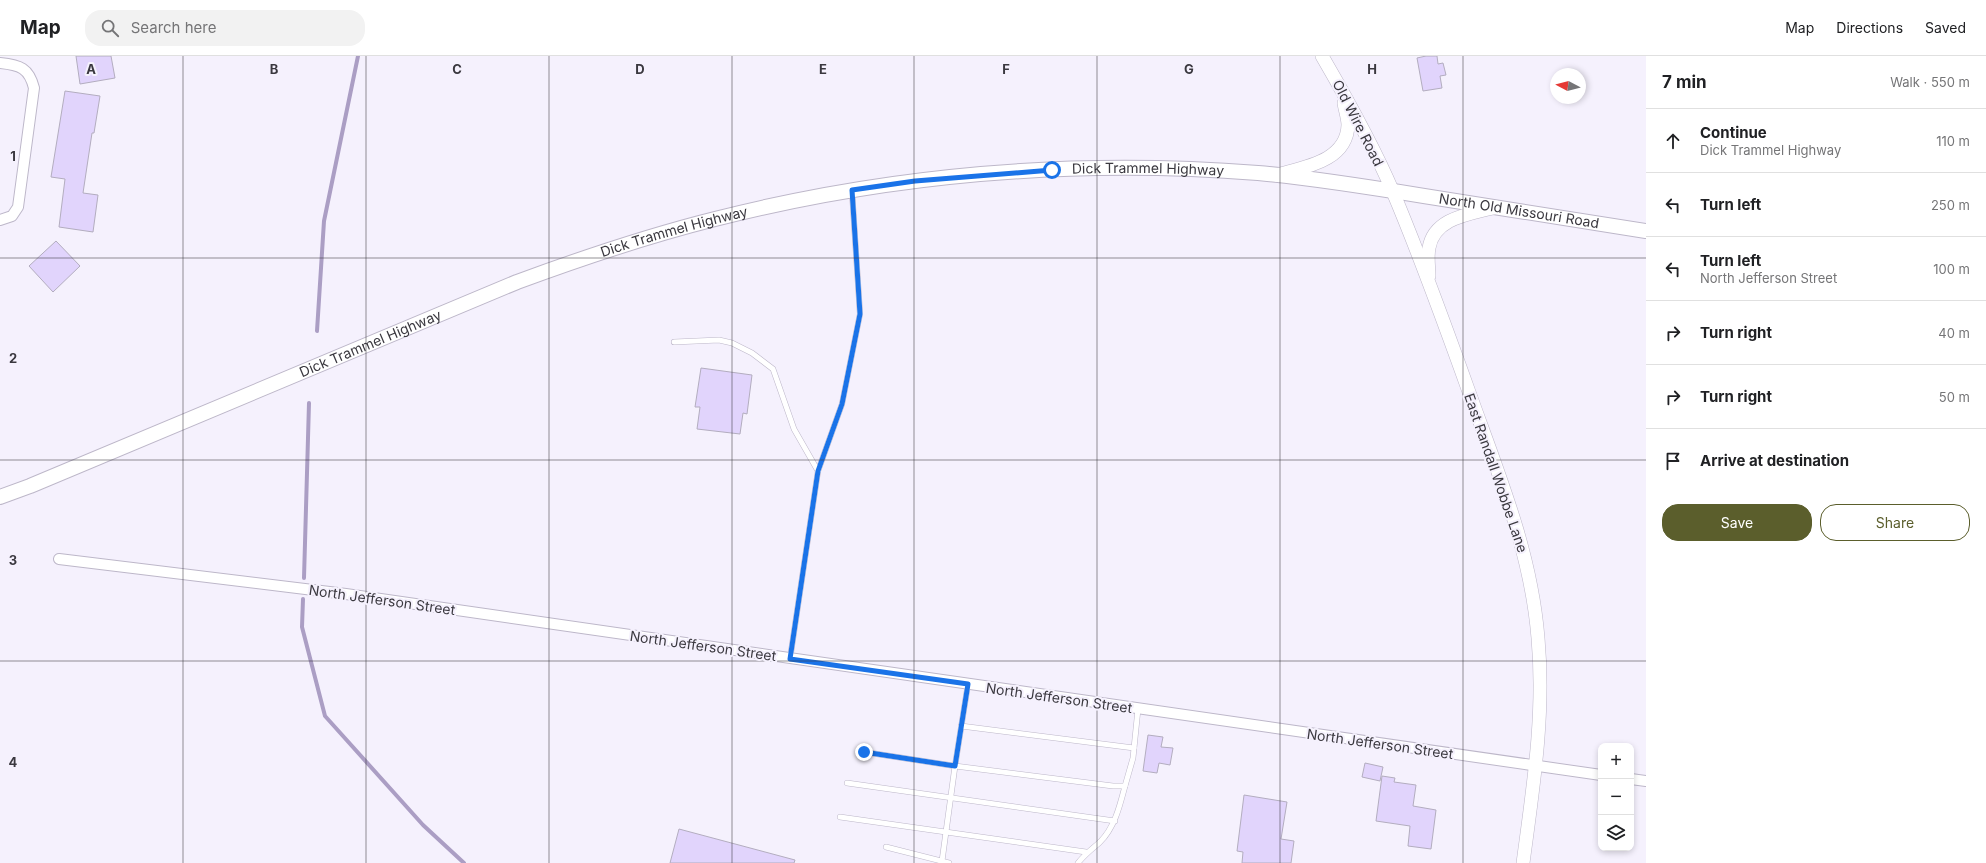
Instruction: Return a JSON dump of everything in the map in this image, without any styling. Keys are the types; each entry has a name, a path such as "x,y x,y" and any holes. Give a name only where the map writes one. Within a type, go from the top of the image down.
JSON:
{"main road":[{"name":"Dick Trammel Highway","path":"0,497 30,486 517,282 582,258 713,219 780,203 852,190 915,181 1052,170 1120,168 1182,169 1277,175 1392,191"},
{"name":"North Old Missouri Road","path":"1392,191 1646,231"}],"street":[{"name":"Old Wire Road","path":"1322,56 1342,90 1392,191"},
{"path":"0,63 19,66 27,71 32,78 34,88 18,207 12,216 0,220"},
{"path":"1277,175 1322,162 1342,147 1348,125 1342,90"},
{"name":"East Randall Wobbe Lane","path":"1392,191 1429,284 1519,531 1532,586 1538,639 1541,702 1536,767 1523,863"},
{"path":"1429,284 1429,248 1437,230 1452,219 1496,207"},
{"name":"North Jefferson Street","path":"59,558 346,594 1536,767"},
{"path":"1536,767 1598,775"},
{"path":"1634,779 1646,781"}],"lane":[{"path":"790,659 818,471 842,404 860,314 852,190"},
{"path":"674,342 719,340 732,343 752,353 773,369 794,429 818,471"},
{"path":"942,861 950,798 968,684"},
{"path":"1078,863 1086,852 1101,841 1115,821 1134,748 1138,709"},
{"path":"961,726 1134,748"},
{"path":"864,752 955,766 1113,786 1125,786"},
{"path":"846,783 1115,821"},
{"path":"840,817 1086,852"},
{"path":"886,847 948,863"}],"building":[{"path":"76,56 111,56 115,78 80,84"},
{"path":"1437,56 1438,64 1443,63 1446,75 1440,76 1442,88 1423,91 1417,58"},
{"path":"65,91 100,96 94,133 92,133 83,193 98,195 93,232 59,227 65,179 51,177"},
{"path":"56,241 80,266 53,292 29,266"},
{"path":"701,368 752,375 747,414 743,413 740,434 697,429 700,407 695,407"},
{"path":"1148,735 1163,737 1161,747 1173,748 1170,765 1159,763 1157,773 1143,771"},
{"path":"1365,763 1383,767 1380,781 1362,777"},
{"path":"1382,776 1395,778 1394,782 1416,785 1413,806 1436,810 1431,849 1408,846 1410,826 1376,821"},
{"path":"1244,795 1287,802 1281,839 1294,841 1291,863 1242,863 1243,852 1237,851"},
{"path":"679,829 795,860 794,863 670,863"}],"waterway":[{"path":"317,331 324,221 358,56"},
{"path":"304,578 309,403"},
{"path":"303,599 302,627 325,716 423,825 464,863"}],"route":[{"path":"864,752 955,766 968,684 790,659 818,471 842,404 860,314 852,190 915,181 984,174 1052,170"}]}
